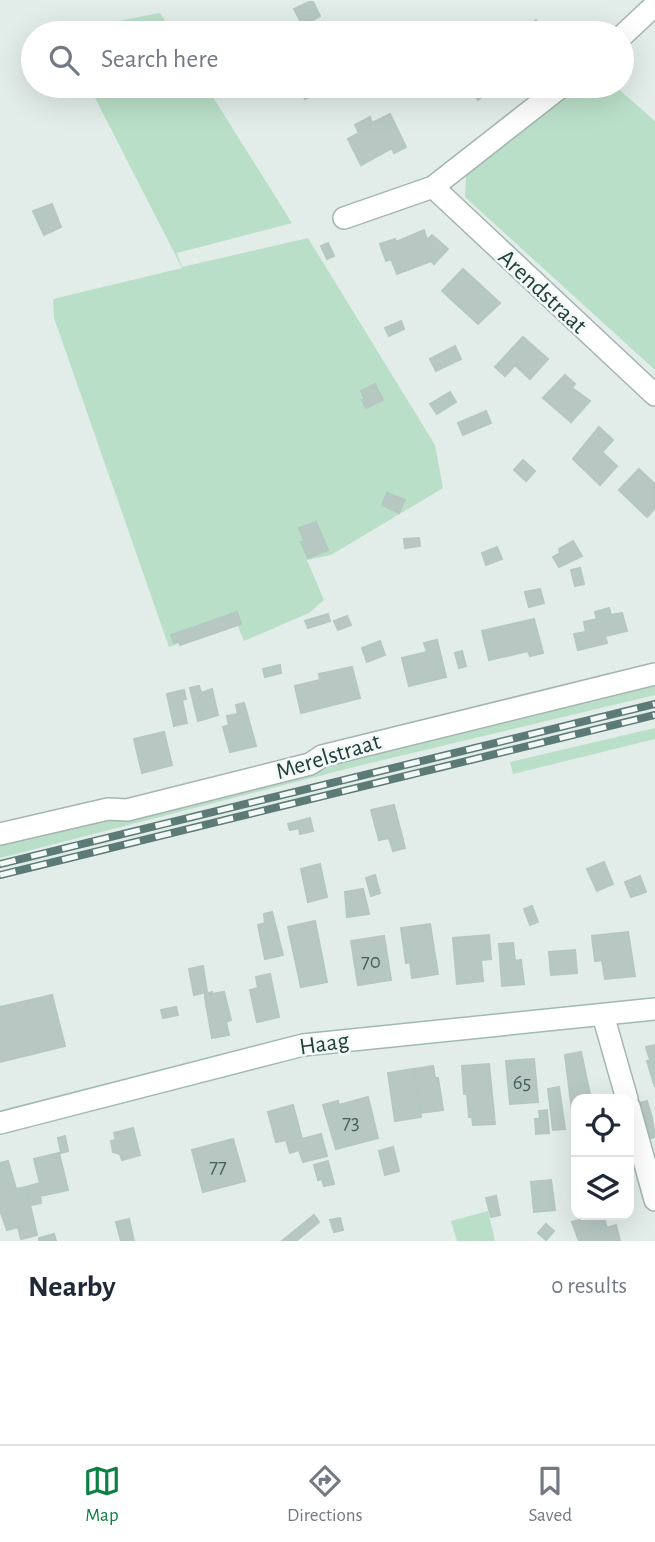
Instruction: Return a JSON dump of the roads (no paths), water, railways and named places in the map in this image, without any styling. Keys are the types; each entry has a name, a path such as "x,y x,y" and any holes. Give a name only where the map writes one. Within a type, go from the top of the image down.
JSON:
{"street":[{"path":"634,25 655,5"},
{"path":"344,218 433,187 547,98"},
{"name":"Arendstraat","path":"433,187 655,394"},
{"name":"Merelstraat","path":"0,834 108,809 127,810 310,764 322,755 655,674"},
{"name":"Haag","path":"0,1123 303,1045 655,1009"},
{"path":"603,1015 626,1094"},
{"path":"634,1125 655,1200"}],"railway":[{"path":"0,864 655,704"},
{"path":"0,875 655,715"}]}
